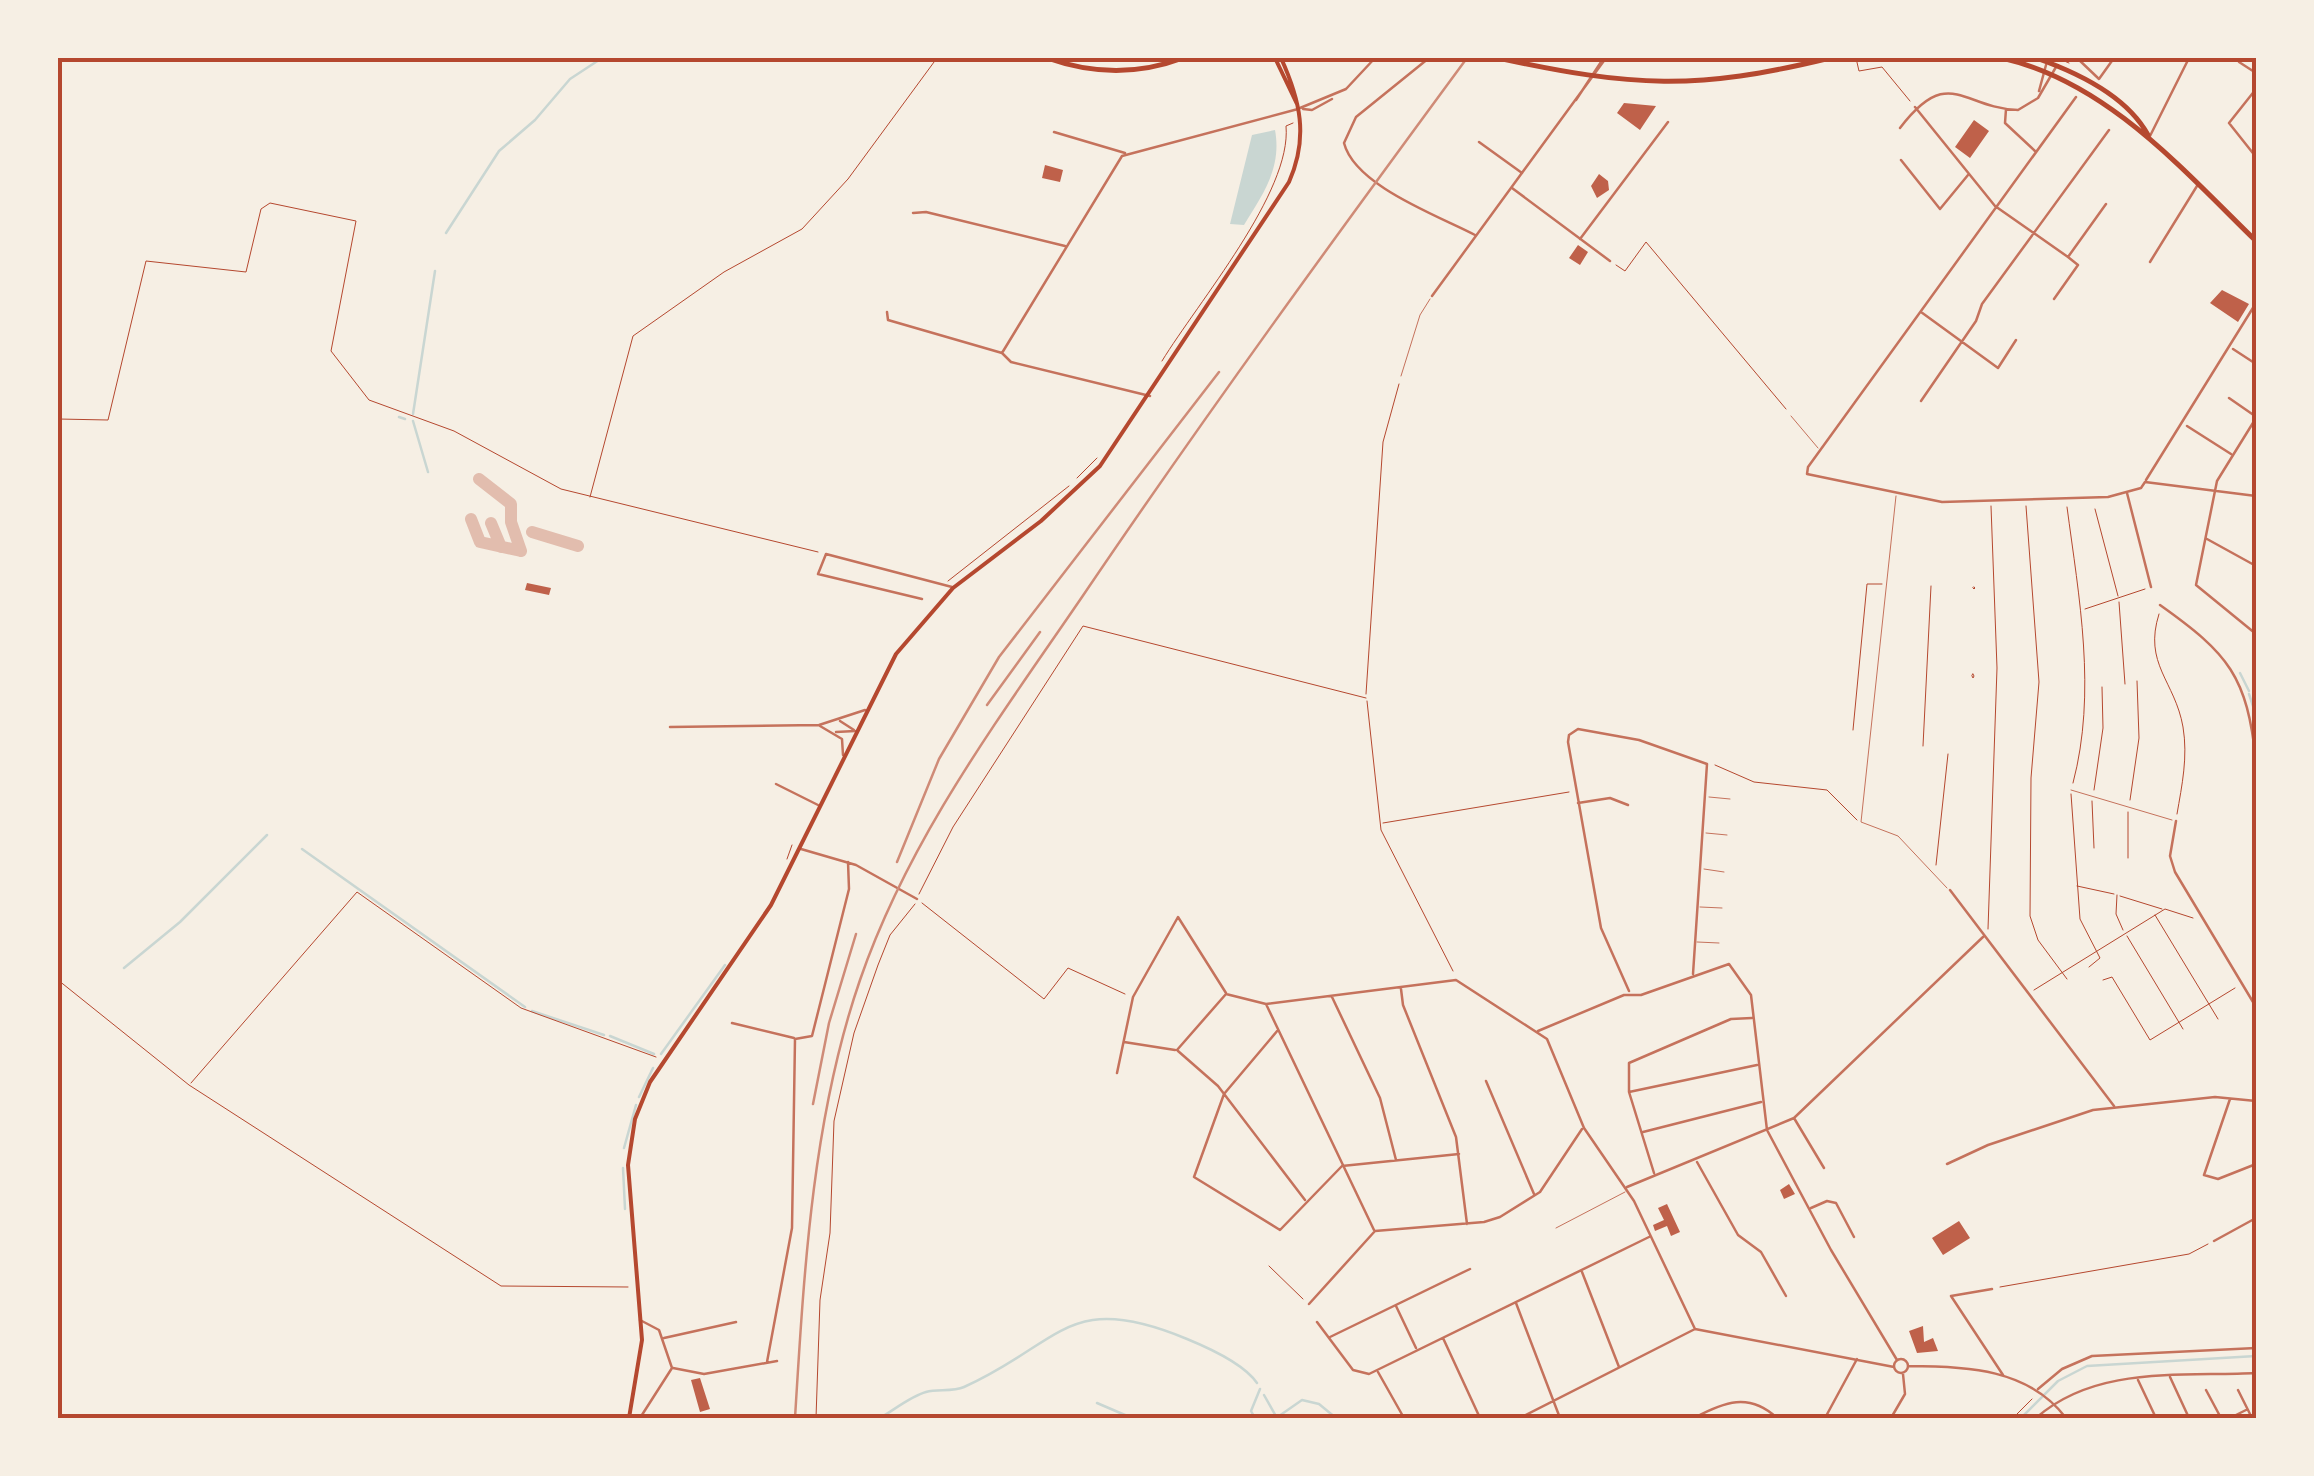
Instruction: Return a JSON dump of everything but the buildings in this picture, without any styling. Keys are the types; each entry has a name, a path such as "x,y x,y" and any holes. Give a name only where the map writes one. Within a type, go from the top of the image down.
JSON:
{"main road":[{"path":"1047,58 1108,71 1144,68 1183,58"},
{"path":"629,1418 640,1358 640,1320 630,1213 629,1149 650,1082 754,933 896,654 953,588 1075,492 1117,444 1288,182 1302,138 1300,109 1298,93 1278,58"},
{"path":"1498,58 1591,78 1659,84 1724,81 1830,58"},
{"path":"2002,58 2053,74 2090,94 2149,138 2256,241"},
{"path":"2036,58 2056,60 2106,92 2142,124 2149,138"}],"street":[{"path":"1002,353 1117,161 1126,154 1333,98 1360,78 1375,58"},
{"path":"1429,58 1348,129 1346,152 1403,200 1476,235"},
{"path":"1432,296 1606,58"},
{"path":"2077,58 2101,79 2114,58"},
{"path":"2149,138 2188,58"},
{"path":"2038,98 2048,60"},
{"path":"1900,128 1916,108 1949,93 2018,110 2038,98 2053,74 2056,60"},
{"path":"2240,62 2256,73"},
{"path":"2256,89 2229,123 2256,157"},
{"path":"2076,97 1820,450 1807,474 1942,502 2126,492 2145,482 2256,303"},
{"path":"1916,108 1995,206 2078,265 2054,300"},
{"path":"2006,110 2006,124 2036,152"},
{"path":"1580,239 1668,122"},
{"path":"1921,401 2033,232 2109,130"},
{"path":"1054,132 1126,154"},
{"path":"1479,142 1523,174"},
{"path":"1900,160 1940,209 1969,174"},
{"path":"2150,262 2198,184"},
{"path":"1512,188 1610,260"},
{"path":"2068,257 2106,204"},
{"path":"913,213 1066,246"},
{"path":"1920,311 1998,368 2016,340"},
{"path":"2251,311 2256,315"},
{"path":"888,312 888,320 1002,353 1011,362 1150,396"},
{"path":"2234,350 2256,364"},
{"path":"2228,398 2256,417 2232,454 2216,490 2196,585 2256,634"},
{"path":"2187,426 2232,454"},
{"path":"2145,482 2256,496"},
{"path":"2126,492 2152,589"},
{"path":"2206,538 2256,566"},
{"path":"922,599 818,574 826,554 946,583 953,588"},
{"path":"2160,605 2199,633 2237,675 2248,698 2256,761"},
{"path":"670,727 819,725 865,710"},
{"path":"840,721 855,731"},
{"path":"819,725 842,739 843,756"},
{"path":"1629,994 1600,928 1568,742 1569,735 1578,729 1640,740 1707,764 1694,975"},
{"path":"835,732 855,731"},
{"path":"776,784 819,806"},
{"path":"1577,804 1610,798 1628,805"},
{"path":"2176,821 2170,856 2256,1007"},
{"path":"799,849 863,868 917,899"},
{"path":"732,1023 796,1039 812,1036 850,889 848,862"},
{"path":"1950,890 2113,1107"},
{"path":"1117,1072 1133,997 1178,917 1226,994 1266,1004 1456,980 1540,1033 1584,1128 1626,1189 1696,1329"},
{"path":"1626,1189 1794,1118 1984,936"},
{"path":"1540,1033 1629,994 1641,995 1726,963 1748,989 1767,1130 1898,1360 1909,1366 1971,1368 2004,1376 2039,1391 2065,1416"},
{"path":"1401,988 1403,1004 1450,1120 1459,1154 1466,1224"},
{"path":"1176,1050 1226,994"},
{"path":"1331,996 1377,1091 1396,1160"},
{"path":"1266,1004 1375,1231"},
{"path":"1655,1175 1629,1092 1627,1068 1636,1057 1731,1019 1754,1018"},
{"path":"1278,1030 1224,1094 1194,1177 1274,1230 1280,1230 1342,1166 1459,1154"},
{"path":"767,1362 792,1228 796,1039"},
{"path":"1121,1042 1176,1050 1224,1094 1306,1201"},
{"path":"1629,1092 1759,1065"},
{"path":"1486,1081 1535,1196"},
{"path":"2230,1098 2223,1130 2202,1170 2205,1176 2218,1179 2256,1164"},
{"path":"1947,1164 1988,1145 2113,1107 2230,1098 2256,1101"},
{"path":"1640,1133 1763,1102"},
{"path":"1794,1118 1824,1168"},
{"path":"1309,1304 1375,1231 1466,1224 1500,1217 1535,1196 1584,1128"},
{"path":"1697,1160 1738,1236 1761,1252 1786,1296"},
{"path":"1810,1208 1827,1201 1836,1204 1854,1237"},
{"path":"2214,1241 2256,1218"},
{"path":"1317,1322 1353,1370 1376,1370 1650,1236"},
{"path":"1328,1338 1470,1269"},
{"path":"1582,1270 1620,1370"},
{"path":"1992,1288 1951,1296 2004,1376"},
{"path":"1516,1302 1560,1418"},
{"path":"1396,1306 1417,1350"},
{"path":"640,1320 653,1324 663,1338 672,1368 640,1418"},
{"path":"663,1338 736,1322"},
{"path":"1520,1418 1696,1329 1858,1358 1894,1366 1903,1374"},
{"path":"1442,1337 1480,1418"},
{"path":"2039,1391 2062,1369 2092,1356 2256,1348"},
{"path":"1825,1418 1850,1381 1858,1358"},
{"path":"1894,1366 1898,1360"},
{"path":"672,1368 704,1374 777,1361"},
{"path":"1891,1418 1905,1394 1903,1374 1909,1366"},
{"path":"1376,1370 1404,1418"},
{"path":"2036,1418 2059,1400 2094,1384 2138,1378 2256,1373"},
{"path":"2170,1377 2189,1418"},
{"path":"2138,1378 2156,1418"},
{"path":"2206,1390 2221,1418"},
{"path":"2238,1390 2252,1418"},
{"path":"1694,1418 1718,1405 1742,1400 1760,1405 1777,1418"},
{"path":"2059,1400 2065,1416"},
{"path":"2230,1418 2248,1409"}],"lane":[{"path":"1402,376 1420,315 1432,296"},
{"path":"1791,416 1820,450"},
{"path":"1896,493 1861,822 1898,836 1950,890"},
{"path":"2071,790 2176,821"},
{"path":"1706,796 1730,799"},
{"path":"1703,833 1727,835"},
{"path":"1700,869 1724,872"},
{"path":"1697,906 1722,908"},
{"path":"1694,941 1720,943"},
{"path":"1556,1228 1626,1189"}],"path":[{"path":"590,497 634,336 724,272 802,229 848,179 937,58"},
{"path":"1856,58 1859,71 1882,67 1916,108"},
{"path":"2056,60 2070,60"},
{"path":"1161,362 1276,186 1288,144 1286,126"},
{"path":"58,418 108,420 146,261 246,272 260,209 270,202 356,221 331,351 362,394 383,408 454,432 562,488 826,554"},
{"path":"1610,260 1624,270 1646,242 1791,416"},
{"path":"1402,376 1383,442 1371,576 1366,698 1380,823 1456,980"},
{"path":"946,583 1072,484 1099,456"},
{"path":"1984,936 1997,668 1991,498"},
{"path":"2026,498 2038,682 2031,778 2032,923 2067,979"},
{"path":"2066,498 2082,610 2084,723 2071,790 2076,885 2080,920 2100,958 2089,967"},
{"path":"2095,509 2119,598 2125,684"},
{"path":"1853,730 1867,584 1887,584"},
{"path":"1923,746 1931,586"},
{"path":"2082,610 2152,589"},
{"path":"2160,605 2153,651 2178,710 2185,752 2176,821"},
{"path":"816,1418 820,1300 830,1233 834,1121 854,1033 890,935 917,899 953,827 1083,626 1366,698"},
{"path":"2128,858 2128,807 2140,738 2137,681"},
{"path":"2094,848 2092,796 2103,728 2102,687"},
{"path":"1934,872 1948,754"},
{"path":"1707,764 1754,782 1820,788 1851,818 1861,822"},
{"path":"1380,823 1575,791"},
{"path":"785,858 792,845"},
{"path":"2076,885 2206,922"},
{"path":"189,1085 357,892 521,1008 656,1058"},
{"path":"2117,895 2116,914 2183,1029"},
{"path":"917,899 1044,999 1068,968 1133,997"},
{"path":"2027,994 2165,910"},
{"path":"2155,916 2218,1019"},
{"path":"2103,980 2112,977 2150,1040 2242,984"},
{"path":"58,980 189,1085 501,1286 632,1288"},
{"path":"1992,1288 2189,1254 2214,1241"},
{"path":"1268,1266 1309,1304"},
{"path":"2013,1418 2039,1391"}],"shaded area":[{"path":"1275,130 1276,157 1264,191 1244,225 1230,224 1252,135"}],"waterway":[{"path":"446,233 499,151 535,120 570,79 602,58"},
{"path":"413,414 435,271"},
{"path":"399,417 405,419"},
{"path":"413,421 428,472"},
{"path":"2240,673 2249,691"},
{"path":"2249,694 2256,715"},
{"path":"124,968 180,922 267,835"},
{"path":"302,849 525,1007"},
{"path":"661,1054 725,965"},
{"path":"532,1011 604,1035"},
{"path":"610,1036 654,1054"},
{"path":"639,1097 653,1068"},
{"path":"624,1148 636,1105"},
{"path":"623,1168 625,1209"},
{"path":"880,1418 920,1394 964,1387 1046,1339 1090,1321 1115,1319 1187,1339 1235,1363 1257,1383"},
{"path":"2021,1418 2058,1381 2087,1366 2256,1356"},
{"path":"1255,1418 1251,1411 1260,1389"},
{"path":"1264,1395 1277,1418"},
{"path":"1279,1416 1302,1400 1319,1404 1336,1418"},
{"path":"1097,1403 1132,1418"}],"taxiway":[{"path":"479,479 511,504 511,522 521,551"},
{"path":"471,519 480,542 521,551"},
{"path":"491,523 501,547"},
{"path":"532,532 578,546"}],"railway":[{"path":"795,1418 813,1197 831,1087 860,980 904,878 958,781 1129,529 1467,58"},
{"path":"897,862 939,759 999,657 1219,372"},
{"path":"987,705 1040,632"},
{"path":"813,1104 829,1023 856,934"}]}
